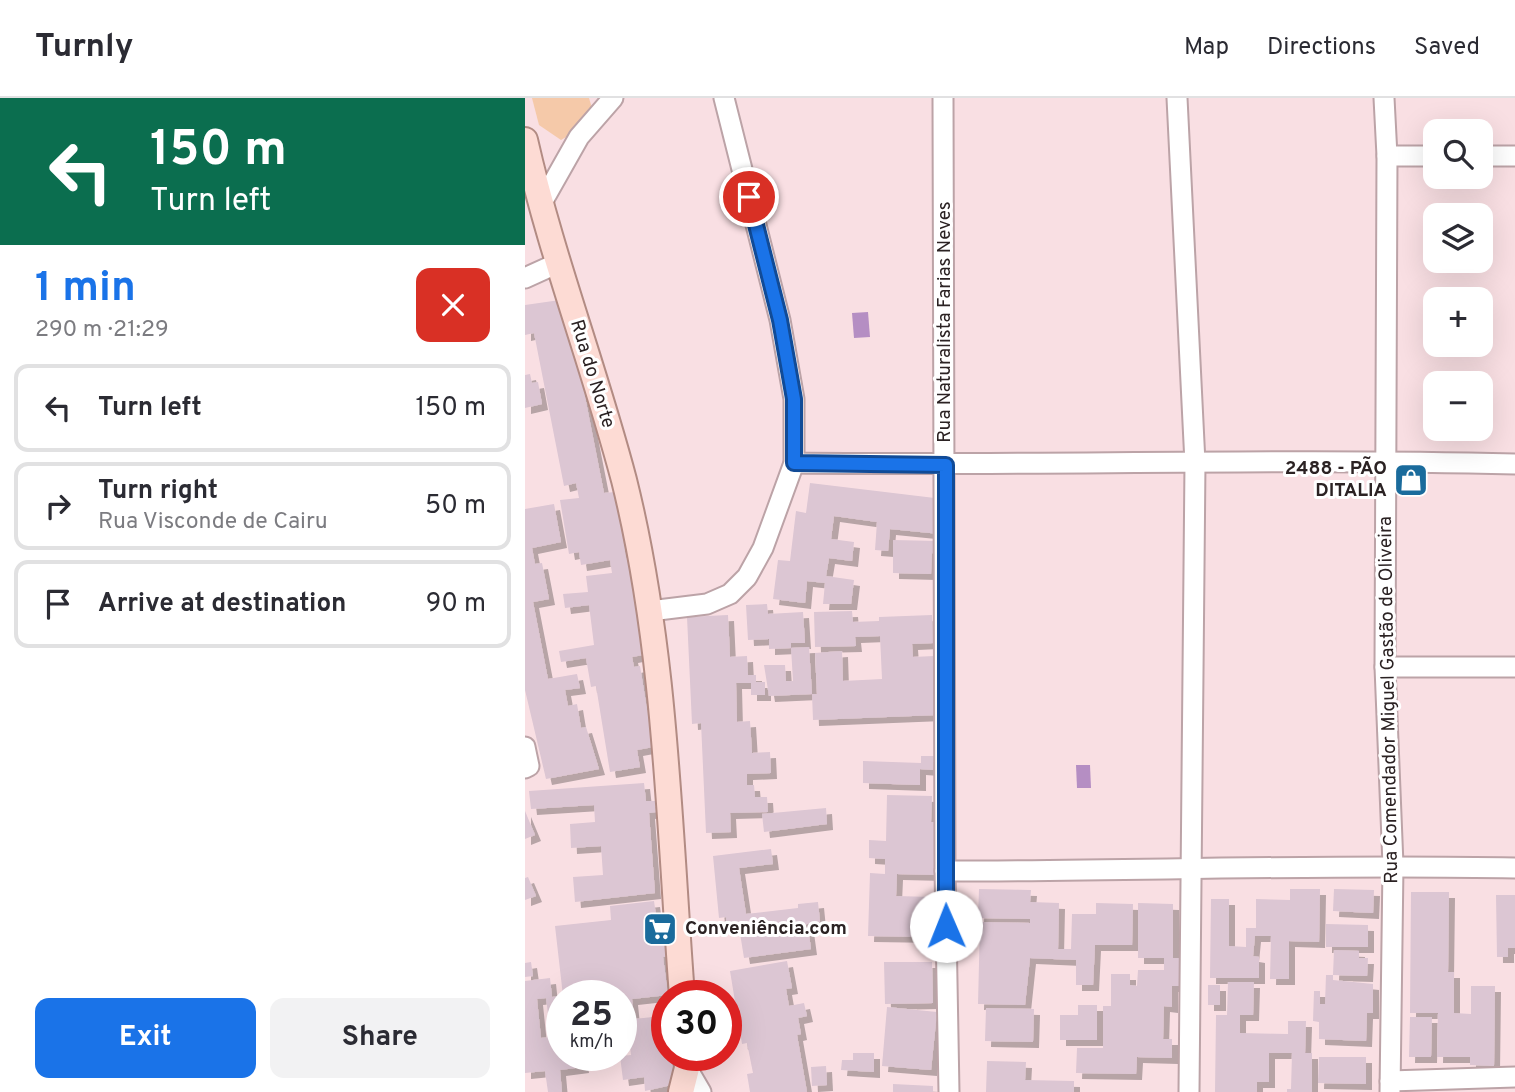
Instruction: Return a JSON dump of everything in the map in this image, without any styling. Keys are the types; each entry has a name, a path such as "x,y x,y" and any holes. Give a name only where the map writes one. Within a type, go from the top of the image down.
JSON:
{"main road":[{"name":"Rua do Norte","path":"525,140 532,208 548,231 624,481 650,611 681,980"},
{"path":"681,1092 684,1071"}],"street":[{"path":"532,208 579,137 613,98"},
{"path":"650,611 707,604 730,594 747,577 764,548 794,463 794,399 780,320 724,98"},
{"name":"Rua Naturalista Farias Neves","path":"943,98 945,871 949,1092"},
{"path":"1177,98 1195,463 1189,1092"},
{"name":"Rua Comendador Miguel Gastão de Oliveira","path":"1384,98 1387,156 1385,667 1393,865 1390,1086"},
{"path":"1387,156 1423,156"},
{"path":"1493,156 1515,156"},
{"path":"525,278 558,263"},
{"path":"794,463 946,465 1387,461 1515,464"},
{"path":"1385,667 1515,667"},
{"path":"945,871 1191,871 1393,865 1515,869"},
{"path":"690,1071 701,1092"},
{"path":"1390,1086 1515,1077"}],"shaded area":[{"path":"532,98 589,98 594,115 585,126 561,140 539,125"},
{"path":"868,312 870,337 854,338 852,313"},
{"path":"1076,765 1090,765 1091,788 1077,788"}],"building":[{"path":"560,300 571,326 604,493 615,492 626,558 635,557 648,654 632,657 634,667 640,666 653,747 637,750 640,767 610,772 596,686 591,687 586,658 561,662 559,651 594,645 589,605 565,608 563,594 588,592 586,576 612,573 610,560 581,565 579,552 569,554 560,500 579,498 576,483 564,486 534,333 525,335 525,305"},
{"path":"530,374 532,383 538,382 542,404 525,408 525,375"},
{"path":"810,483 943,499 940,534 890,529 888,551 875,550 877,522 834,516 831,539 854,542 852,561 829,558 826,576 854,580 851,604 823,604 825,583 807,581 805,603 773,599 778,560 790,561 796,511 806,513"},
{"path":"554,504 561,542 532,548 535,564 542,563 549,599 533,602 548,679 577,674 580,688 565,690 568,706 577,704 581,728 586,727 599,769 546,779 525,690 525,509"},
{"path":"893,540 938,541 938,554 932,553 931,574 893,573"},
{"path":"767,604 768,614 803,612 805,643 791,643 791,648 769,649 769,639 748,640 746,605"},
{"path":"852,611 853,622 879,621 879,617 932,615 933,643 912,644 913,657 934,656 937,715 813,720 812,694 817,694 815,653 842,651 843,681 882,679 880,636 855,637 856,646 815,647 814,612"},
{"path":"728,615 730,657 747,656 748,675 756,675 756,682 765,682 765,695 751,695 751,683 736,683 737,722 750,721 752,753 770,752 771,773 747,774 747,785 754,785 755,797 767,797 768,812 730,813 731,832 706,833 701,723 692,724 687,617"},
{"path":"809,647 812,694 769,696 764,665 785,665 786,681 793,681 791,648"},
{"path":"921,756 934,756 933,770 920,769 920,785 863,783 863,761 921,763"},
{"path":"644,783 646,801 655,801 656,812 649,813 655,893 575,902 573,877 603,875 601,846 571,848 570,824 595,822 594,805 531,809 529,791"},
{"path":"887,795 932,796 931,822 940,822 939,875 897,874 896,896 932,897 931,937 868,936 870,873 885,874 885,859 869,858 869,840 886,841"},
{"path":"826,808 827,824 764,832 762,814"},
{"path":"525,811 535,835 525,839"},
{"path":"771,849 773,864 739,868 746,914 798,908 798,904 818,902 820,922 801,925 801,928 808,927 811,949 744,958 739,927 727,928 726,917 719,918 713,856"},
{"path":"528,877 536,896 525,900 525,878"},
{"path":"979,889 1031,890 1030,902 1059,903 1058,949 1071,949 1072,914 1096,914 1096,903 1133,904 1132,945 1095,945 1093,985 1076,985 1076,960 1030,958 1025,1005 978,1004 980,922 1030,923 1030,919 978,918"},
{"path":"1290,889 1320,889 1319,942 1289,941 1289,979 1270,979 1271,936 1255,936 1253,956 1259,957 1259,978 1210,978 1211,899 1229,899 1229,946 1246,947 1246,928 1256,928 1256,899 1290,900"},
{"path":"1334,889 1374,890 1373,913 1333,911"},
{"path":"1411,892 1449,892 1448,972 1454,972 1454,1013 1471,1014 1471,986 1495,986 1494,1066 1470,1065 1470,1057 1437,1057 1438,1013 1410,1013"},
{"path":"1496,895 1515,895 1515,948 1508,948 1508,957 1497,957"},
{"path":"654,901 659,937 666,936 669,956 663,957 666,980 651,980 651,997 637,998 637,980 561,980 555,926 611,920 610,906"},
{"path":"1138,903 1173,904 1173,958 1179,958 1179,986 1172,986 1172,1007 1164,1006 1163,1039 1172,1039 1172,1058 1137,1057 1136,1074 1076,1073 1077,1048 1103,1048 1103,1006 1111,1006 1111,974 1130,974 1130,985 1137,986 1138,970 1164,970 1164,958 1138,958"},
{"path":"1326,924 1368,925 1368,947 1326,947"},
{"path":"1334,950 1359,951 1359,958 1368,958 1367,976 1333,975"},
{"path":"787,961 792,988 786,989 789,1006 804,1003 807,1016 798,1018 801,1034 797,1035 807,1092 750,1092 747,1074 753,1073 747,1043 742,1044 742,980 731,980 730,971"},
{"path":"531,962 533,976 525,977 525,963"},
{"path":"884,962 932,962 933,1003 885,1004"},
{"path":"1326,975 1333,975 1333,980 1373,984 1373,1013 1367,1013 1366,1041 1319,1039 1319,1022 1313,1021 1314,991 1320,991 1320,1004 1325,1004"},
{"path":"550,978 546,980 546,998 537,999 541,1038 546,1038 546,1071 560,1071 562,1092 548,1092 545,1071 525,1073 525,981"},
{"path":"1228,982 1254,982 1253,1015 1240,1015 1240,1033 1288,1034 1288,1021 1306,1021 1305,1053 1312,1053 1312,1092 1287,1092 1287,1089 1291,1089 1292,1053 1269,1053 1269,1082 1257,1082 1257,1092 1215,1092 1216,1015 1227,1015"},
{"path":"1208,985 1220,985 1220,1005 1208,1005"},
{"path":"1078,1005 1097,1005 1097,1040 1060,1040 1060,1015 1078,1015"},
{"path":"887,1007 937,1012 931,1070 882,1066"},
{"path":"986,1008 1034,1009 1033,1042 985,1041"},
{"path":"651,1017 651,1071 675,1071 676,1084 645,1091 644,1077 623,1080 622,1071 637,1071 637,1019"},
{"path":"1410,1017 1432,1017 1431,1057 1409,1057"},
{"path":"853,1053 874,1053 874,1072 841,1070 842,1060 853,1060"},
{"path":"1319,1057 1366,1057 1366,1084 1318,1083"},
{"path":"987,1061 1026,1062 1025,1080 1074,1081 1074,1092 986,1092"},
{"path":"826,1066 827,1085 812,1086 811,1067"},
{"path":"893,1084 933,1086 933,1092 893,1092"}],"place":[{"name":"2488 - PÃO DITALIA","path":"1411,480"},
{"name":"Conveniência.com","path":"660,929"}],"route":[{"path":"749,197 780,320 794,399 794,463 946,465 946,926"}]}
